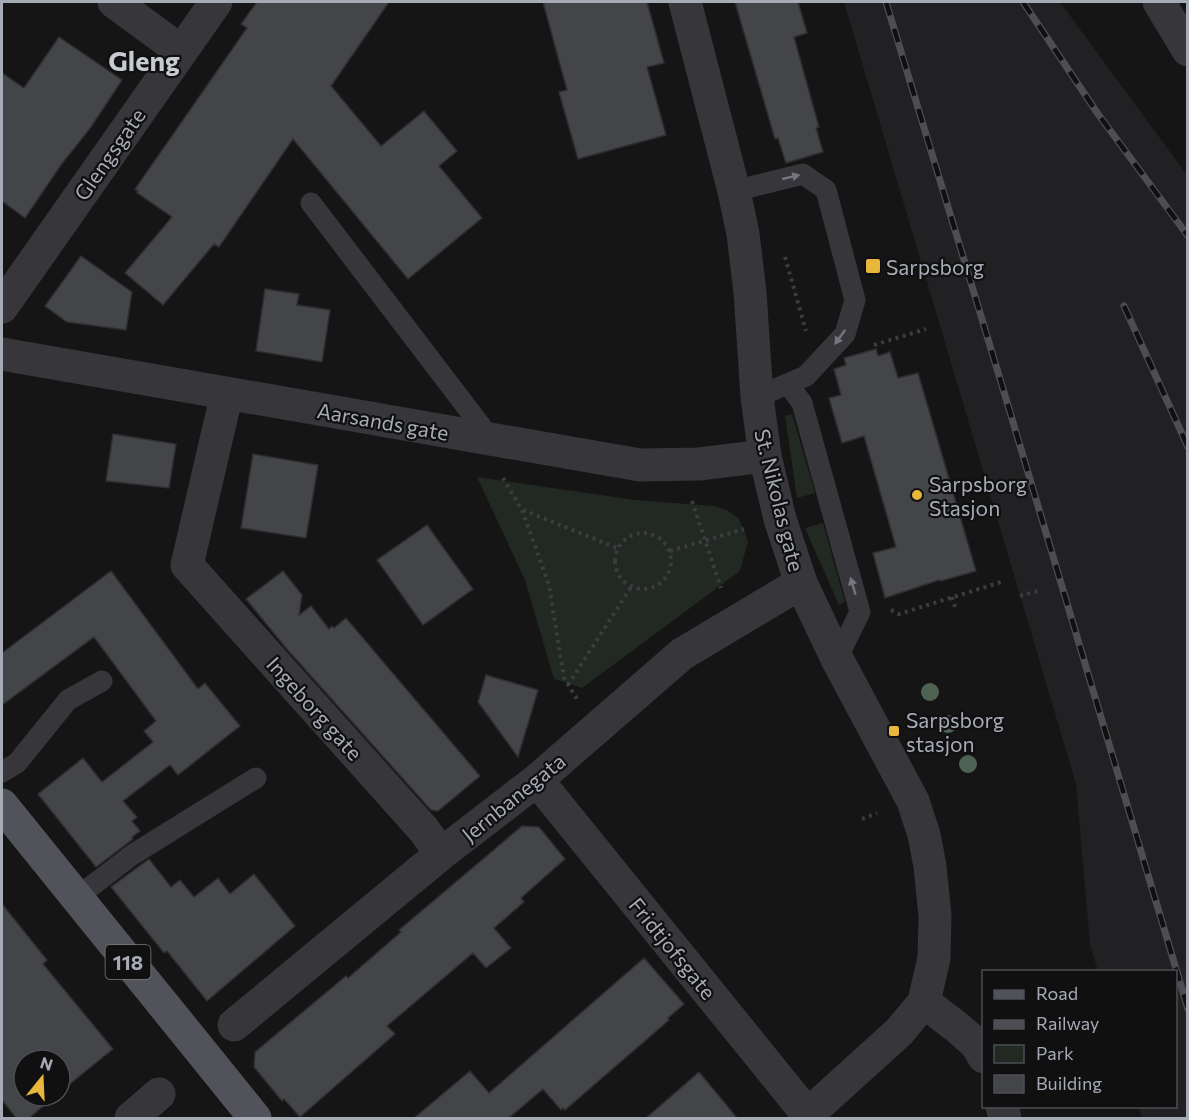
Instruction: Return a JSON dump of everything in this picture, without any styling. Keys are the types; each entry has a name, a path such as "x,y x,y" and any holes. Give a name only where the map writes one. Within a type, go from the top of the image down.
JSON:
{"main road":[{"name":"118","path":"2,805 255,1119"}],"street":[{"path":"114,2 181,51"},
{"name":"Glengsgate","path":"2,307 216,2"},
{"name":"St. Nikolas gate","path":"685,2 743,234 750,292 757,398 765,456 780,519 801,582 837,659 913,801 924,835 935,916 934,958 924,1002"},
{"path":"1159,2 1188,50"},
{"name":"Aarsands gate","path":"2,354 640,465 699,464 765,456"},
{"name":"Ingeborg gate","path":"227,393 187,565 424,830 441,854"},
{"name":"Jernbanegata","path":"234,1025 441,854 537,780 682,654 801,582"},
{"name":"Fridtjofsgate","path":"537,780 806,1117"},
{"path":"806,1117 899,1032 924,1002 976,1044 982,1054"},
{"path":"131,1119 159,1095"}],"lane":[{"path":"734,191 804,174 826,190 855,300 844,334 806,376 757,398"},
{"path":"311,203 491,440"},
{"path":"788,384 802,403 860,612 837,659"},
{"path":"2,772 17,763 68,700 102,681"},
{"path":"76,898 132,855 256,778"}],"path":[{"path":"782,246 815,366"},
{"path":"873,345 926,329"},
{"path":"500,472 522,510 549,585 564,678 579,703"},
{"path":"690,495 722,592"},
{"path":"522,510 617,548"},
{"path":"670,551 754,526"},
{"path":"649,533 665,543 670,551 670,570 666,578 659,585 650,589 641,590 631,587 618,575 614,566 617,548 622,540 630,535 649,533"},
{"path":"885,606 899,614 1001,582"},
{"path":"568,685 631,587"},
{"path":"1020,596 1038,591"},
{"path":"952,597 956,610"}],"shaded area":[{"path":"844,2 1060,2 1187,175 1187,1118 1142,1118 1139,1108 1177,1108 1177,970 1098,970 1090,944 1076,784"}],"green space":[{"path":"792,414 815,493 797,498 785,416"},
{"path":"477,477 635,500 714,506 727,510 739,519 748,541 740,571 582,688 554,679 525,580"},
{"path":"823,523 845,602 839,605 805,528"}],"building":[{"path":"257,2 389,2 331,86 381,146 424,111 457,151 439,166 482,218 408,279 293,139 219,247 214,244 163,305 125,273 172,217 135,189 247,28 241,24"},
{"path":"543,2 647,2 664,63 647,67 666,135 578,159 559,92 567,90"},
{"path":"735,2 798,2 807,33 794,37 819,127 816,128 823,152 786,163 778,138 775,139"},
{"path":"59,37 122,80 25,218 2,201 2,73 24,88"},
{"path":"81,256 132,292 126,330 67,322 45,306"},
{"path":"265,289 299,294 297,305 330,310 322,362 256,351"},
{"name":"Sarpsborg Stasjon","path":"876,349 878,356 890,352 898,378 918,373 976,571 939,580 885,598 873,553 896,547 864,436 842,443 829,398 841,395 834,369 846,365 844,358"},
{"path":"113,434 176,444 169,488 106,481"},
{"path":"253,454 318,465 306,538 241,528"},
{"path":"427,525 473,589 423,625 377,560"},
{"path":"111,571 198,689 205,683 240,726 178,775 170,765 123,801 137,817 132,821 140,831 96,867 38,794 83,758 102,782 153,742 144,731 156,721 94,637 2,705 2,653"},
{"path":"283,571 302,595 299,615 311,606 329,629 332,626 334,628 346,618 480,776 438,811 431,810 286,648 246,599"},
{"path":"486,675 538,690 518,757 478,702"},
{"path":"522,826 539,827 565,859 521,898 524,902 494,928 511,948 486,968 473,953 387,1026 395,1034 300,1117 284,1099 282,1101 254,1067 255,1052 346,976 348,978 401,932 399,930"},
{"path":"149,859 171,887 180,880 194,897 218,878 230,894 254,874 295,926 207,1001 167,951 164,953 111,887"},
{"path":"2,904 47,960 43,964 113,1049 72,1082 72,1048 12,1048 12,1108 41,1108 28,1119 17,1119 2,1100"},
{"path":"644,958 684,1004 668,1018 669,1020 565,1110 563,1108 561,1110 543,1089 510,1117 511,1119 413,1119 470,1071 489,1093"},
{"path":"699,1072 738,1119 645,1119"}],"railway":[{"path":"886,2 1176,970"},
{"path":"1023,2 1098,114 1188,236"},
{"path":"1124,306 1188,447"},
{"path":"1177,972 1188,1009"}],"place":[{"name":"Sarpsborg","path":"873,266"},
{"name":"Sarpsborg Stasjon","path":"917,495"},
{"name":"Sarpsborg stasjon","path":"894,731"}],"district":[{"name":"Gleng","path":"144,60"}]}
